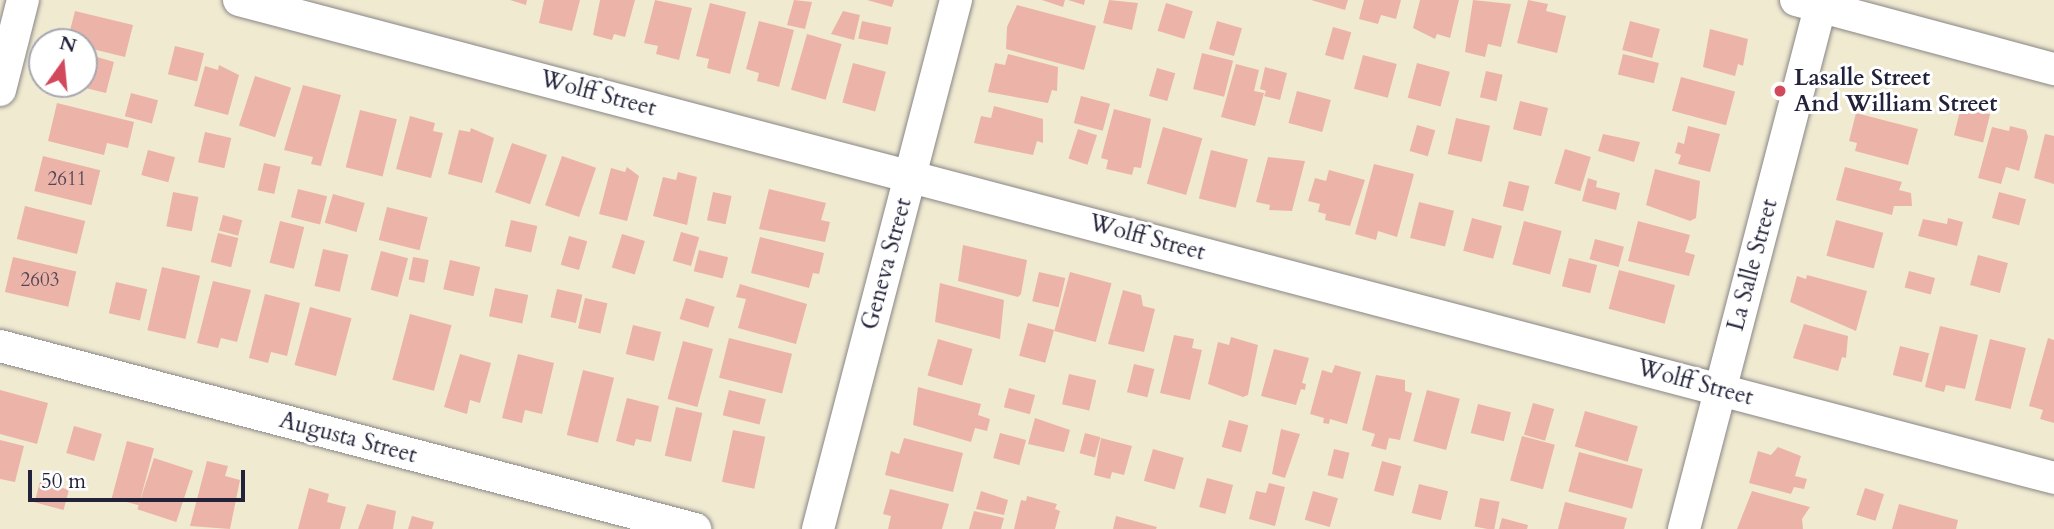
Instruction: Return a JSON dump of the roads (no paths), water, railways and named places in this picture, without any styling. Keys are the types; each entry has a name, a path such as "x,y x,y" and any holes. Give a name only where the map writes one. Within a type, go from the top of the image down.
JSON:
{"street":[{"path":"0,90 23,0"},
{"name":"Wolff Street","path":"239,0 2054,478"},
{"name":"Geneva Street","path":"818,529 956,0"},
{"path":"1813,2 2054,69"},
{"name":"La Salle Street","path":"1684,529 1813,2"},
{"name":"Augusta Street","path":"0,346 695,529"}],"place":[{"name":"Lasalle Street And William Street","path":"1780,91"}]}
